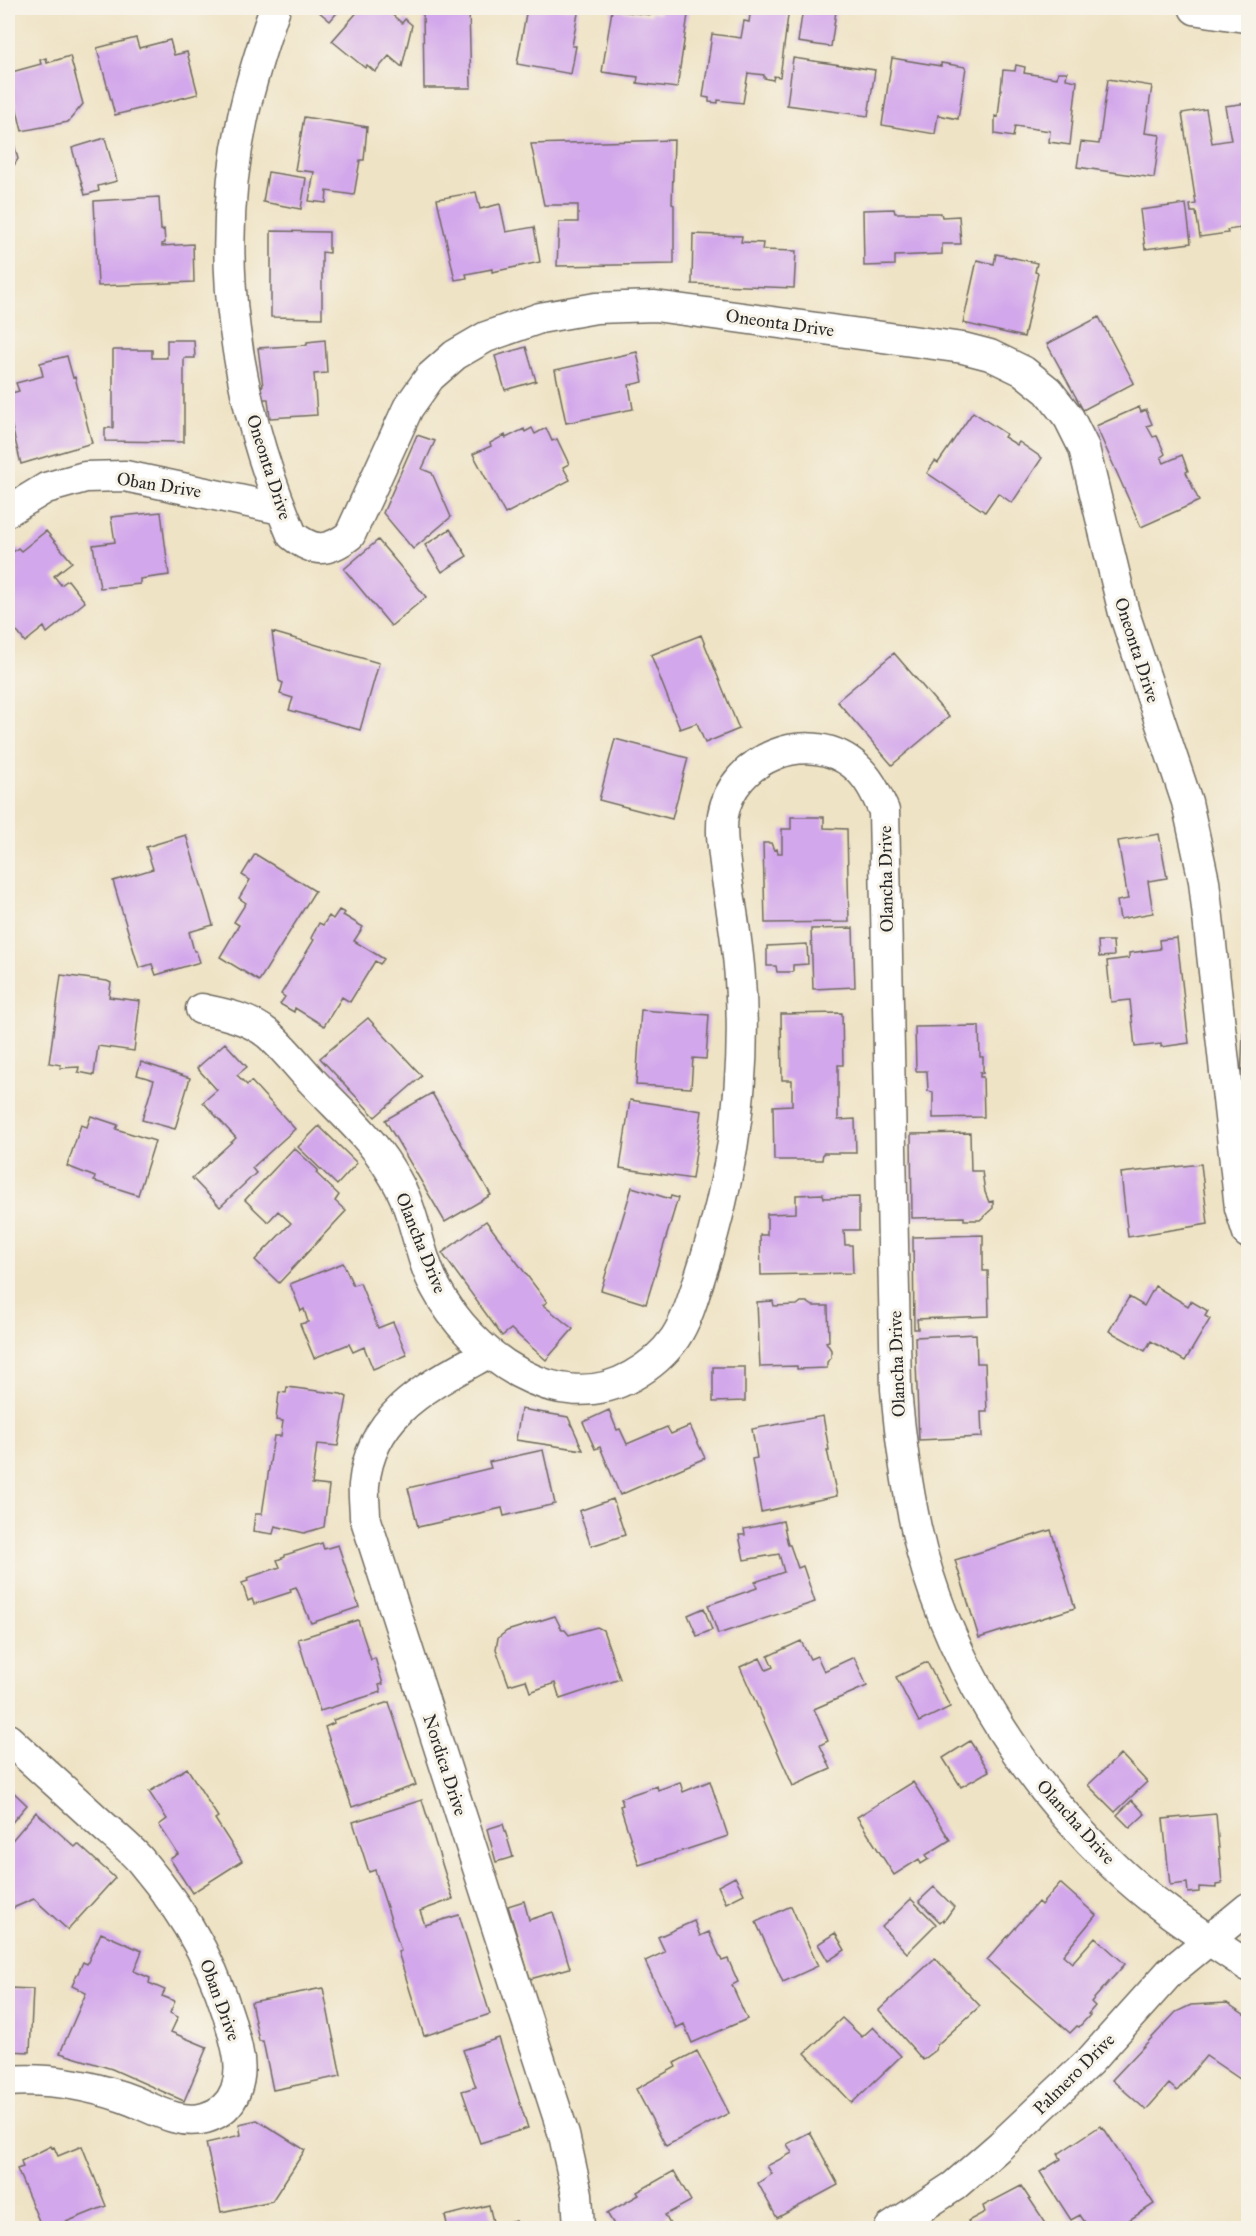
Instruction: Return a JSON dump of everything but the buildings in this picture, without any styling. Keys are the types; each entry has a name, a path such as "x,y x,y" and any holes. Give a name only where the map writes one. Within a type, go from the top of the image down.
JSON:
{"street":[{"name":"Oneonta Drive","path":"275,8 243,117 231,195 229,275 239,365 254,432 292,535 304,545 321,549 336,546 350,535 408,408 430,377 455,355 486,337 540,318 596,308 655,306 963,348 990,355 1023,371 1048,391 1070,418 1084,448 1124,613 1187,802 1204,881 1240,1208 1248,1233"},
{"path":"1196,8 1248,16"},
{"name":"Oban Drive","path":"8,512 46,488 85,477 125,476 281,509"},
{"name":"Olancha Drive","path":"201,1009 239,1017 267,1033 369,1141 388,1166 408,1204 420,1248 435,1287 459,1324 488,1353 532,1380 567,1389 601,1388 630,1378 654,1361 675,1337 694,1295 718,1221 735,1131 741,1058 740,980 722,838 723,813 733,788 749,769 771,755 798,748 824,750 851,762 873,785 884,811 896,1389 903,1460 916,1531 937,1600 971,1676 1013,1748 1049,1796 1114,1866 1178,1920 1248,1966"},
{"name":"Nordica Drive","path":"488,1353 425,1388 411,1398 387,1422 371,1453 364,1485 365,1517 564,2135 576,2194 579,2229"},
{"name":"Oban Drive","path":"8,1739 140,1859 183,1915 210,1964 230,2017 241,2065 238,2087 227,2105 202,2119 180,2120 124,2097 80,2085 24,2080 8,2081"},
{"name":"Palmero Drive","path":"890,2229 954,2186 1001,2145 1089,2062 1170,1972 1248,1908"}]}
